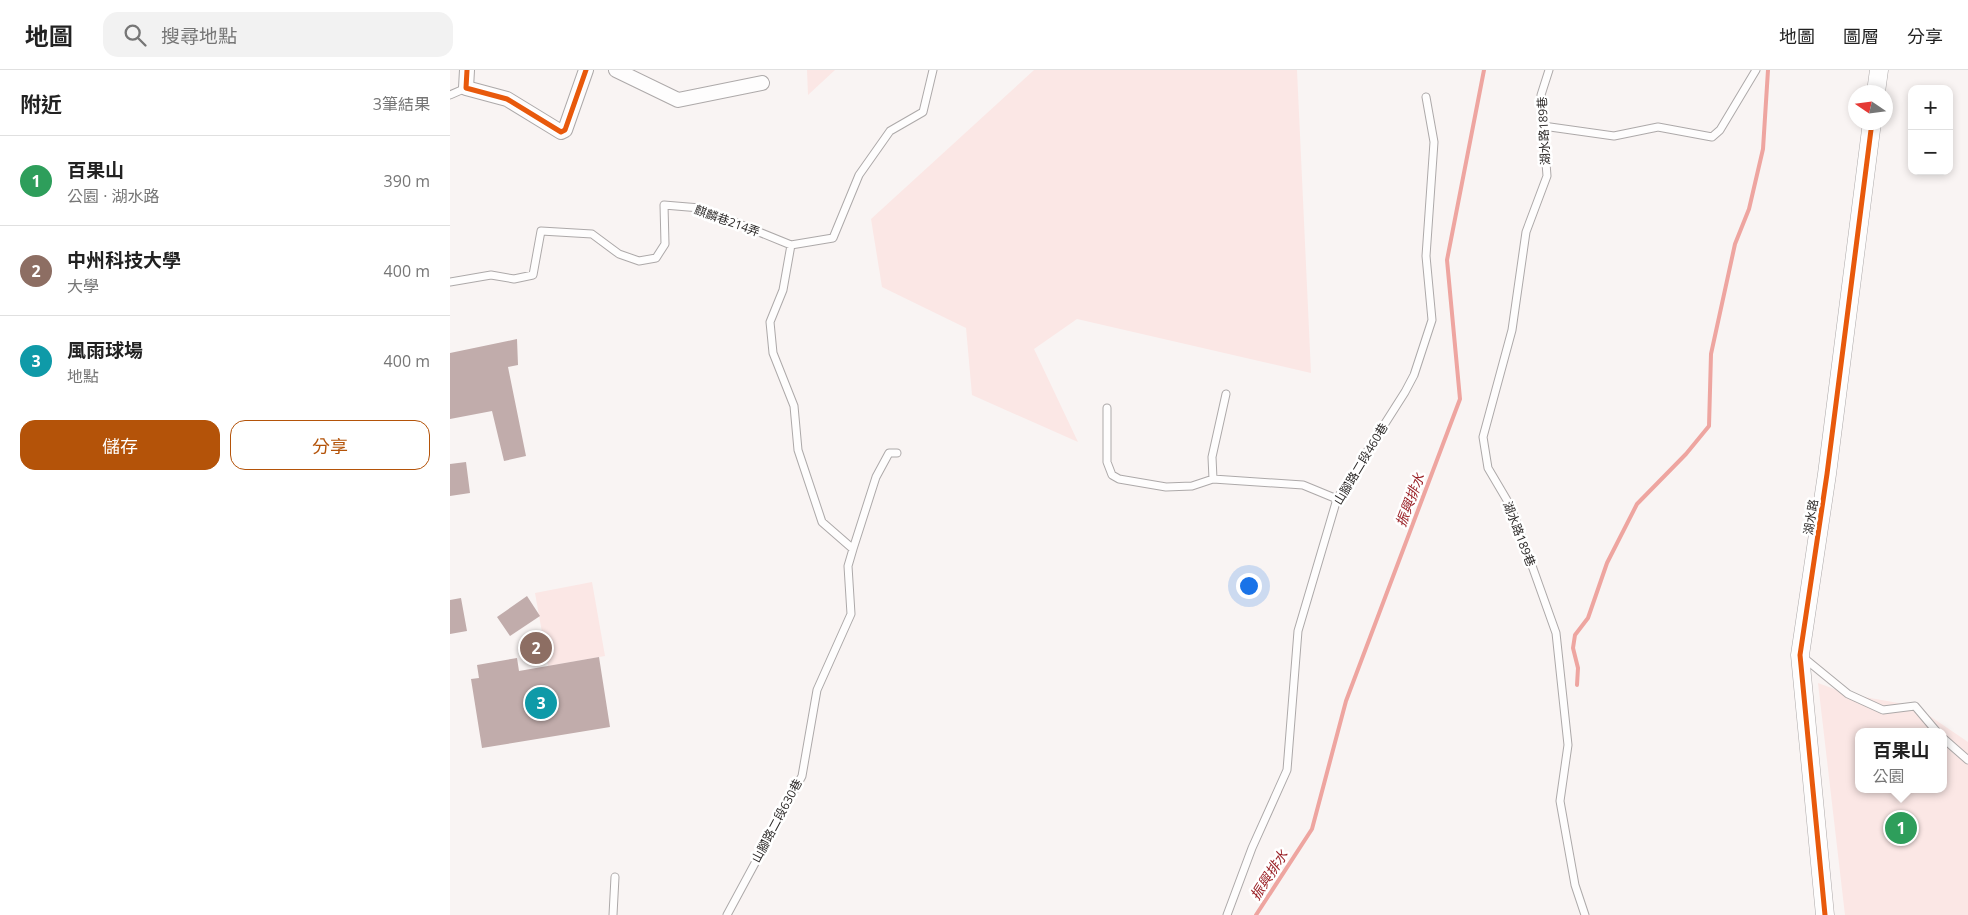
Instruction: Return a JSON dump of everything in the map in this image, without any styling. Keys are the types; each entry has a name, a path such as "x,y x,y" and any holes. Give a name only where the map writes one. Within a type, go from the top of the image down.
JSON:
{"street":[{"path":"467,70 466,88 507,99 561,132 565,130 586,70"},
{"path":"616,70 678,100 762,83"},
{"path":"1877,85 1879,70"},
{"name":"湖水路","path":"1824,915 1800,655 1827,474 1871,130"}],"lane":[{"path":"853,549 822,522 798,450 794,406 773,353 770,322 783,290 791,245 833,238 841,215 864,167 890,131 923,112 933,70"},
{"name":"湖水路189巷","path":"1549,70 1541,95 1547,176 1526,232 1512,330 1483,437 1488,468 1511,507 1556,633 1568,745 1560,801 1575,885 1585,915"},
{"path":"1543,126 1614,136 1658,127 1712,137 1720,130 1756,70"},
{"path":"450,95 466,88"},
{"name":"山腳路二段460巷","path":"1227,915 1252,848 1287,770 1298,631 1337,499 1409,384 1432,320 1426,256 1434,142 1426,97"},
{"name":"麒麟巷214弄","path":"450,282 491,275 514,279 534,275 541,231 592,234 619,254 639,261 656,258 665,244 664,204 700,208 791,245"},
{"path":"1213,479 1212,457 1226,394"},
{"path":"1107,408 1107,462 1112,475 1128,481 1166,487 1192,486 1213,479 1303,485 1337,499"},
{"name":"山腳路二段630巷","path":"727,915 802,776 817,690 850,614 848,566 853,549 876,478 889,453 897,453"},
{"path":"1800,655 1848,694 1883,710 1915,706 1934,728"},
{"path":"1947,742 1968,760"},
{"path":"613,915 615,878"}],"shaded area":[{"path":"807,70 835,70 808,95"},
{"path":"1034,70 1297,70 1311,373 1077,319 1034,349 1078,442 972,395 966,328 882,287 871,219"},
{"path":"592,582 605,656 548,666 535,593"},
{"path":"1818,683 1848,694 1915,706 1968,742 1968,915 1845,915"}],"building":[{"path":"517,339 518,365 508,367 526,456 504,461 492,411 450,419 450,353"},
{"path":"466,462 470,493 450,496 450,464"},
{"path":"527,596 540,616 510,636 497,617"},
{"path":"461,598 467,631 450,634 450,600"},
{"path":"599,657 610,727 482,748 471,679 479,678 477,665 517,658 519,671"}],"waterway":[{"name":"振興排水","path":"1256,915 1312,829 1346,701 1460,399 1447,260 1484,70"},
{"path":"1577,685 1578,668 1573,648 1575,635 1588,618 1607,563 1637,504 1686,454 1709,426 1711,354 1735,244 1749,209 1763,149 1768,70"}],"cycle path":[{"path":"467,70 466,88 507,99 561,132 565,130 586,70"},
{"path":"1825,915 1800,655 1827,474 1871,130"}],"place":[{"name":"中州科技大學","path":"536,648"},
{"name":"風雨球場","path":"541,703"},
{"name":"百果山","path":"1901,828"}]}
